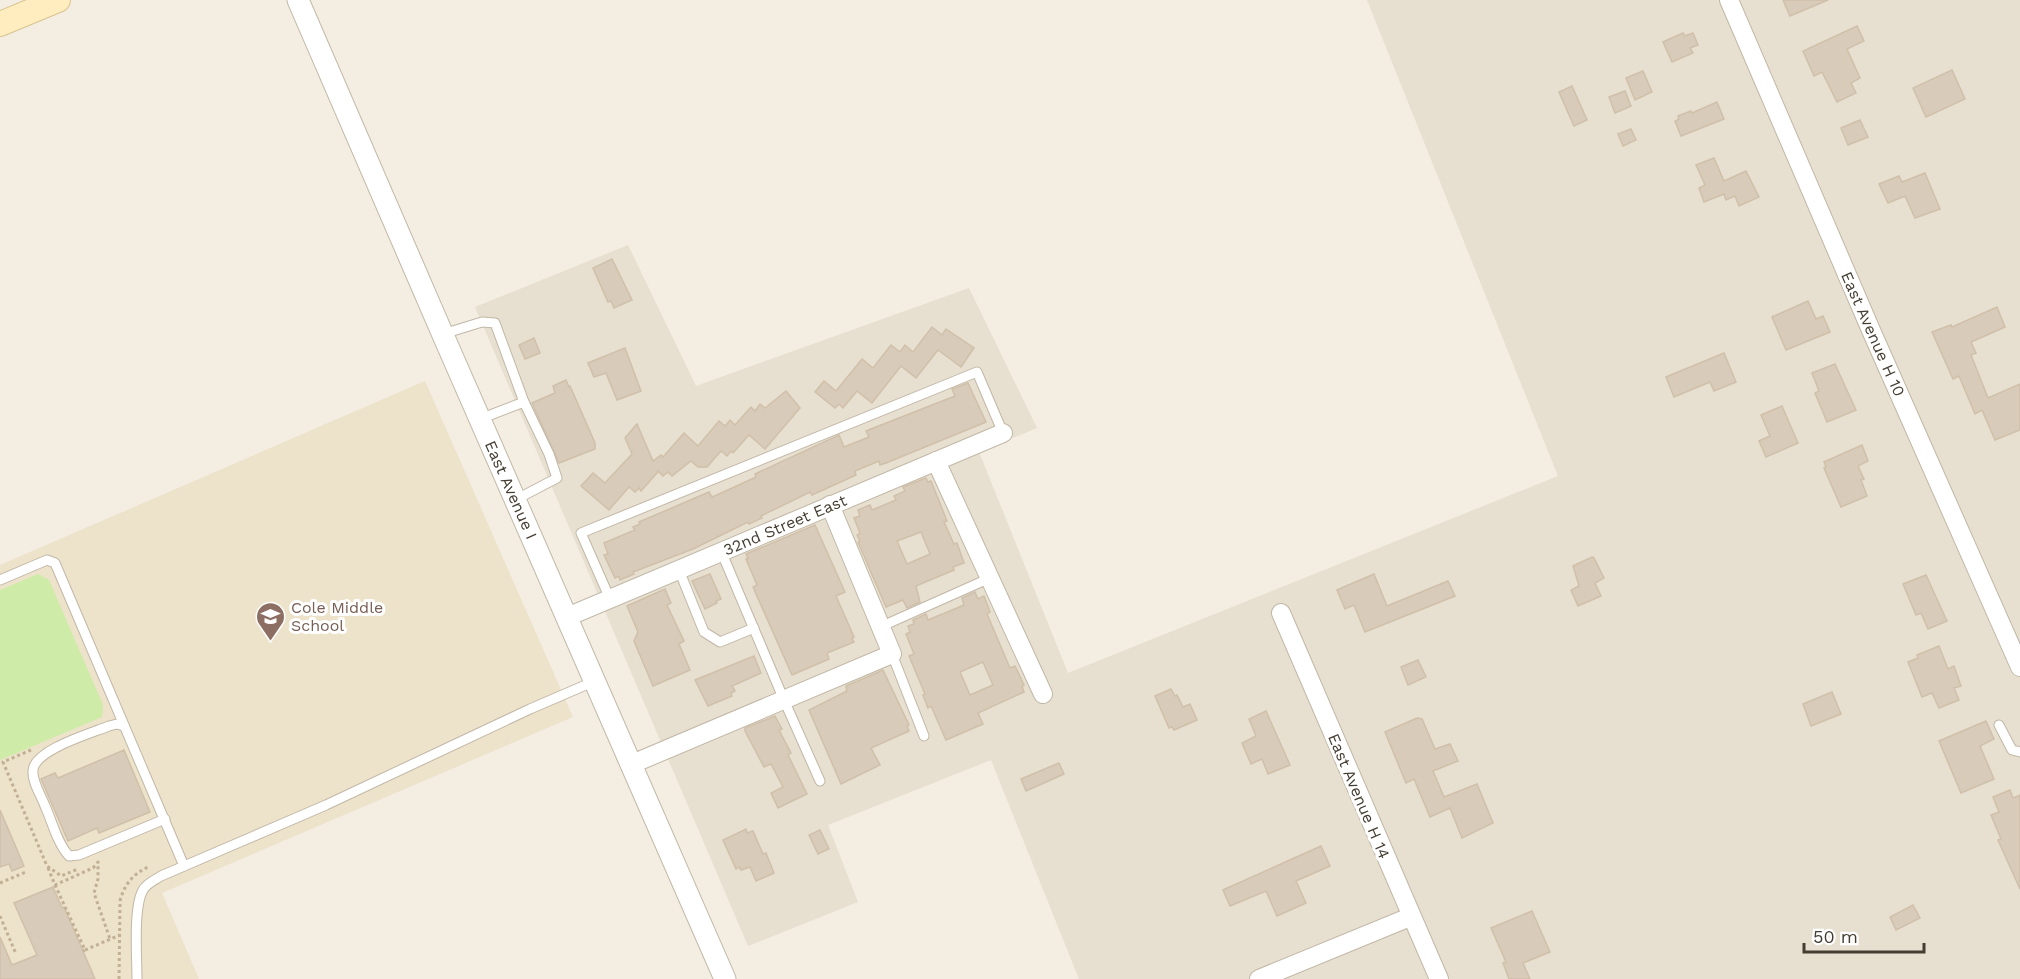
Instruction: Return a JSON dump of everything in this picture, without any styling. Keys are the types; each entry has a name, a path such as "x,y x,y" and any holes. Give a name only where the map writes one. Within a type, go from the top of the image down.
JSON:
{"main road":[{"path":"0,24 58,0"}],"street":[{"name":"East Avenue I","path":"298,0 442,335 725,979"},
{"name":"East Avenue H 10","path":"1729,0 2020,667"},
{"name":"32nd Street East","path":"567,617 1003,433"},
{"path":"936,461 1043,694"},
{"path":"632,764 892,654 830,505"},
{"name":"East Avenue H 14","path":"1281,613 1439,979"},
{"path":"1258,979 1410,916"}],"lane":[{"path":"442,335 482,322 495,322 524,402 549,454 557,478 515,500"},
{"path":"610,599 582,533 977,372 1003,433"},
{"path":"480,419 524,402"},
{"path":"721,551 820,781"},
{"path":"0,580 47,560 55,563 184,866"},
{"path":"679,570 704,632 720,642 754,628"},
{"path":"880,627 990,578"},
{"path":"892,654 924,736"},
{"path":"137,979 138,914 140,897 148,884 595,681"},
{"path":"124,726 117,724 109,726 46,752 39,757 33,768 34,781 69,856 74,857 98,848 165,819"},
{"path":"1999,724 2012,750 2020,752"}],"path":[{"path":"33,749 3,762 84,951 120,935"},
{"path":"47,866 61,876 98,862"},
{"path":"55,885 93,868 98,862"},
{"path":"98,862 98,879 94,893 110,939"},
{"path":"119,979 122,892 139,871 149,867"},
{"path":"0,884 26,872"},
{"path":"0,916 16,954"}],"shaded area":[{"path":"1367,0 2020,0 2020,979 1079,979 991,760 828,825 858,902 748,946 475,307 628,245 696,386 969,288 1037,428 979,452 1068,673 1558,476"},
{"name":"Cole Middle School","path":"425,381 573,717 162,893 199,979 0,979 0,565"}],"green space":[{"path":"38,574 49,580 103,705 102,717 0,760 0,590"}],"building":[{"path":"1783,0 1828,0 1790,16"},
{"path":"1857,26 1864,41 1847,49 1860,78 1851,83 1856,93 1837,102 1822,72 1814,76 1803,51"},
{"path":"1683,33 1685,36 1693,33 1698,45 1690,48 1693,53 1672,62 1663,42"},
{"path":"1952,70 1965,99 1926,117 1913,88"},
{"path":"1643,71 1652,92 1635,100 1626,78"},
{"path":"1572,86 1587,120 1574,126 1559,92"},
{"path":"1625,91 1631,106 1615,113 1609,97"},
{"path":"1717,102 1724,119 1681,136 1675,121 1679,119 1678,116 1691,111 1692,113"},
{"path":"1860,120 1868,137 1848,145 1841,128"},
{"path":"1631,129 1636,140 1623,146 1618,134"},
{"path":"1714,158 1724,181 1746,171 1759,197 1739,206 1735,196 1726,200 1724,194 1704,202 1699,188 1705,185 1696,165"},
{"path":"1925,173 1940,209 1915,218 1905,196 1888,203 1879,184 1899,176 1902,182"},
{"path":"612,259 632,300 614,308 611,301 608,302 593,268"},
{"path":"1808,301 1816,319 1823,316 1830,332 1786,350 1772,317"},
{"path":"1997,307 2005,327 1971,342 1976,353 1971,355 1988,398 2020,384 2020,430 1995,440 1982,410 1975,414 1959,376 1953,379 1932,332 1951,325 1952,327"},
{"path":"932,327 942,335 946,329 974,348 961,367 938,350 916,378 901,366 872,403 857,391 843,408 839,404 835,408 815,392 824,381 836,391 862,359 873,368 891,345 900,352 905,345 913,352"},
{"path":"534,338 540,353 525,359 519,345"},
{"path":"625,348 641,391 617,400 606,373 594,377 588,363"},
{"path":"1724,353 1736,382 1714,391 1710,382 1674,397 1666,377"},
{"path":"1835,364 1856,410 1827,422 1815,393 1819,391 1812,373"},
{"path":"566,380 595,443 595,449 559,463 532,403 555,393 553,386"},
{"path":"968,383 986,422 886,463 880,465 879,461 855,471 856,475 812,495 810,492 761,516 762,518 749,524 748,522 693,549 633,572 634,574 620,580 619,576 615,578 604,555 608,554 604,543 635,530 633,527 640,524 639,522 709,492 712,497 719,494 756,477 755,474 839,435 844,447 869,437 866,431 955,396 952,389"},
{"path":"786,391 800,408 765,449 749,435 733,453 731,451 727,456 721,451 707,467 698,467 691,461 672,476 668,472 663,476 657,470 658,472 641,491 639,488 635,492 629,487 609,510 581,486 593,473 605,483 632,454 625,438 637,424 653,461 661,455 663,457 684,433 698,446 719,421 725,426 730,420 735,425 751,407 755,411 760,404 765,408"},
{"path":"1782,406 1798,443 1766,457 1759,441 1770,436 1761,415"},
{"path":"1862,445 1868,461 1858,466 1864,479 1861,480 1867,496 1841,507 1824,468 1826,467 1824,462"},
{"path":"926,478 928,482 931,481 947,521 944,522 954,544 957,543 964,563 953,567 954,570 916,586 920,602 907,608 903,600 886,607 858,542 860,541 857,535 860,533 854,518 860,516 858,510 870,505 872,510 896,500 894,496 905,491 903,487","holes":["921,532 930,554 907,564 897,541"]},
{"path":"815,525 845,592 836,596 854,637 852,638 854,642 827,653 829,659 792,675 753,587 757,585 746,554"},
{"path":"1592,557 1604,578 1595,583 1601,596 1578,606 1571,590 1579,586 1573,566"},
{"path":"710,574 721,599 705,609 692,581"},
{"path":"1374,574 1387,606 1448,581 1455,596 1365,632 1354,605 1345,609 1337,590"},
{"path":"1926,575 1947,621 1928,629 1921,613 1916,615 1903,584"},
{"path":"665,589 671,603 667,605 684,641 679,644 690,670 653,686 634,641 638,632 627,606"},
{"path":"975,592 978,599 984,596 990,612 987,614 1010,668 1015,666 1024,685 1022,686 1024,692 978,713 983,724 946,740 931,706 928,708 923,695 925,694 909,656 914,654 906,634 910,632 908,626 914,624 913,620 926,614 928,620 964,605 962,598","holes":["983,662 993,685 970,695 960,672"]},
{"path":"1939,646 1948,669 1954,666 1961,686 1954,688 1959,700 1939,708 1932,693 1922,697 1908,662 1918,658 1917,655"},
{"path":"754,656 761,673 732,686 735,691 731,693 732,696 708,706 695,680"},
{"path":"1418,660 1426,677 1408,685 1401,667"},
{"path":"883,670 909,725 907,726 909,731 871,748 880,765 841,784 809,710 847,691 846,686"},
{"path":"1171,689 1183,707 1190,704 1197,720 1174,730 1172,727 1169,728 1155,696"},
{"path":"1832,692 1841,714 1811,726 1803,704"},
{"path":"1266,711 1290,765 1268,774 1262,759 1251,764 1242,743 1256,736 1249,719"},
{"path":"775,716 782,729 779,730 791,753 788,755 807,794 778,808 771,793 783,787 771,764 764,767 745,731 745,728"},
{"path":"1417,718 1422,719 1435,749 1450,744 1458,761 1433,771 1444,797 1477,784 1493,823 1462,838 1450,808 1430,817 1414,779 1406,783 1385,732"},
{"path":"1986,721 1994,739 1980,746 1994,779 1961,793 1939,741"},
{"path":"124,750 150,812 99,833 97,828 68,841 41,779 55,773 58,778"},
{"path":"1059,763 1064,774 1026,791 1021,779"},
{"path":"2010,790 2013,798 2020,795 2020,889 1998,840 2001,839 1991,815 1999,812 1993,797"},
{"path":"0,810 24,866 12,871 9,864 0,867"},
{"path":"746,829 747,833 753,831 774,873 756,881 750,867 736,869 723,840"},
{"path":"820,830 829,849 818,854 809,835"},
{"path":"1321,846 1330,866 1296,881 1306,903 1277,916 1266,891 1230,906 1223,890"},
{"path":"53,887 95,979 0,979 0,937 12,965 37,955 14,903"},
{"path":"1913,905 1920,918 1896,930 1890,917"},
{"path":"1532,911 1550,952 1523,963 1530,979 1509,979 1503,963 1506,962 1491,928"}],"place":[{"name":"Cole Middle School","path":"270,642"}]}
